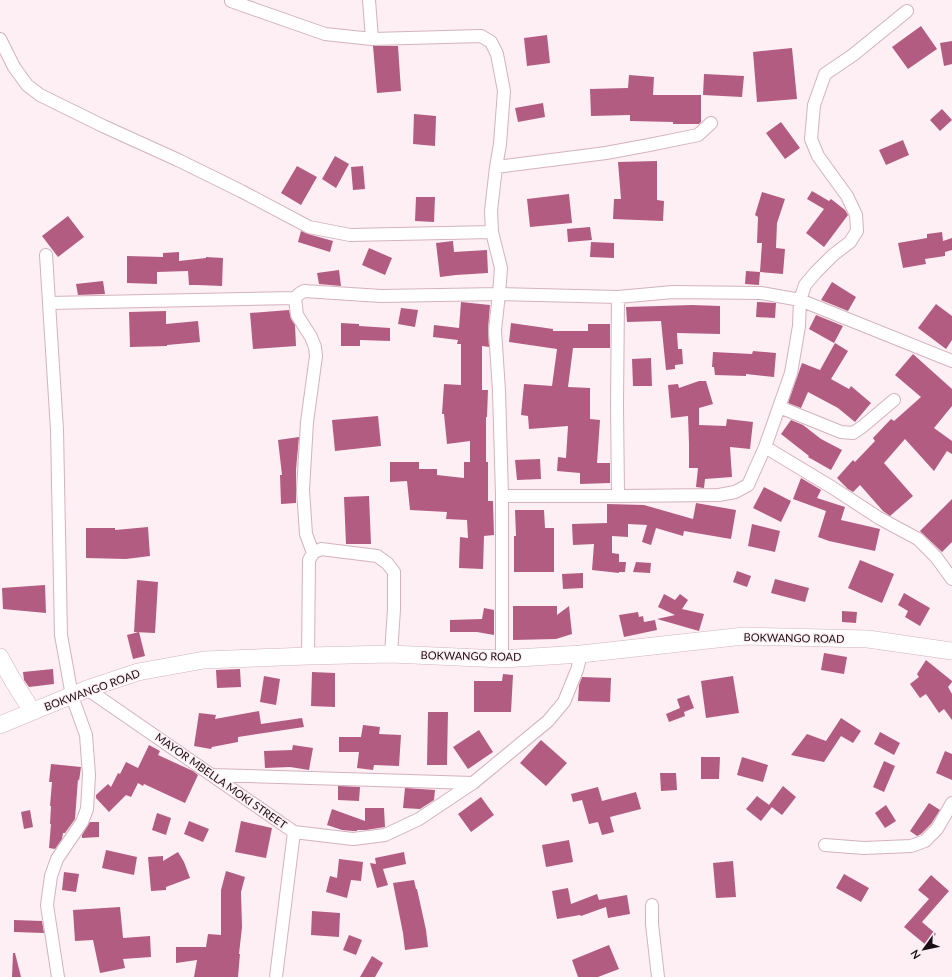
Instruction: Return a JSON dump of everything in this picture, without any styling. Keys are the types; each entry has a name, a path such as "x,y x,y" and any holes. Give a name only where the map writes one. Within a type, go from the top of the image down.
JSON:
{"street":[{"path":"369,0 372,39"},
{"path":"231,1 251,4 325,34 372,39 481,36 491,42 497,54 504,91 500,144 491,211 492,232 501,268 495,330 499,390 502,496 502,659"},
{"path":"502,496 719,495 736,492 748,485 765,447 791,373 800,326 800,300 805,285 833,255 850,242 857,231 856,215 847,196 818,156 811,139 814,105 825,74 853,55 907,11"},
{"path":"0,39 14,67 27,85 40,95 241,191 309,227 350,235 492,232"},
{"path":"496,167 606,153 698,135 711,123"},
{"path":"46,255 57,430 61,635 72,696 86,735 89,775 87,809 82,822 57,859 51,876 47,904 58,977"},
{"path":"49,303 295,298 304,291 381,296 499,294 618,297 673,292 761,293 800,300 952,361"},
{"path":"618,297 618,496"},
{"path":"295,298 297,315 311,337 315,347 316,356 307,422 303,490 306,534 313,553"},
{"path":"779,407 841,432 853,433 894,400"},
{"path":"765,447 879,518 918,539 936,557 952,579"},
{"path":"308,656 309,560 313,553 321,549 377,556 394,572 394,609 391,654"},
{"name":"BOKWANGO ROAD","path":"0,725 87,689 138,672 204,660 391,654 502,659 581,654 744,636 868,639 952,651"},
{"path":"294,832 353,839 385,835 419,819 473,783 548,720 564,702 578,670 581,654"},
{"path":"0,657 32,711"},
{"name":"MAYOR MBELLA MOKI STREET","path":"87,689 294,832 276,977"},
{"path":"212,775 473,783"},
{"path":"825,845 864,848 911,846 925,841 938,829 952,803"},
{"path":"652,905 652,924 658,977"}],"building":[{"path":"921,26 937,49 908,69 892,47"},
{"path":"547,35 550,63 527,66 524,38"},
{"path":"952,41 952,64 944,66 940,43"},
{"path":"373,46 398,46 401,91 377,93"},
{"path":"792,48 797,99 757,102 753,52"},
{"path":"704,74 744,76 742,97 703,95"},
{"path":"629,75 654,77 653,95 701,95 701,122 699,124 673,124 673,122 630,121 630,115 591,116 590,89 628,88"},
{"path":"543,103 545,117 518,122 515,108"},
{"path":"942,109 952,120 940,131 930,120"},
{"path":"414,114 436,116 435,146 413,144"},
{"path":"781,122 800,148 785,159 766,133"},
{"path":"903,140 909,155 886,165 879,150"},
{"path":"335,156 349,164 336,188 322,179"},
{"path":"657,161 657,200 664,201 663,221 613,219 614,199 621,199 618,162"},
{"path":"297,166 317,177 301,205 281,193"},
{"path":"363,166 365,189 353,190 351,167"},
{"path":"812,191 829,201 831,199 845,210 848,215 824,247 806,233 824,209 807,199"},
{"path":"762,192 785,199 777,223 776,248 785,249 783,274 760,272 762,243 757,243 758,217 755,215"},
{"path":"569,194 572,223 530,227 527,199"},
{"path":"416,197 435,197 434,222 415,221"},
{"path":"68,216 84,237 58,257 42,236"},
{"path":"590,227 592,240 568,242 567,229"},
{"path":"301,231 333,241 330,252 298,242"},
{"path":"942,232 943,241 952,238 952,250 945,252 945,256 925,259 926,264 903,268 898,243 927,238 927,234"},
{"path":"453,241 454,252 487,250 488,273 440,277 436,243"},
{"path":"591,242 614,243 614,258 590,257"},
{"path":"369,248 392,258 385,275 362,265"},
{"path":"179,252 179,261 206,257 223,258 222,286 189,285 188,271 157,272 157,284 127,283 127,256 163,257 163,253"},
{"path":"339,270 341,286 319,284 317,273"},
{"path":"746,271 760,272 759,285 745,284"},
{"path":"103,281 105,294 78,295 76,284"},
{"path":"832,282 856,297 848,311 821,300"},
{"path":"461,302 490,305 488,329 489,347 482,346 482,390 488,390 486,417 486,462 488,462 488,501 493,501 494,535 484,536 483,569 459,568 460,537 468,538 467,520 446,519 447,512 410,510 407,481 390,482 390,462 419,462 419,469 437,469 437,475 464,478 464,462 470,462 470,441 447,444 444,414 442,414 444,384 461,385 461,344 457,344 458,340 433,337 434,325 459,328"},
{"path":"757,302 776,303 775,318 756,317"},
{"path":"936,304 952,316 952,340 946,349 918,328"},
{"path":"692,305 720,306 720,334 677,333 678,349 682,349 683,364 675,365 675,369 666,370 661,321 627,322 626,307"},
{"path":"401,308 418,310 415,327 398,324"},
{"path":"289,310 291,319 295,325 296,346 253,349 250,313"},
{"path":"166,311 166,324 198,321 200,342 167,346 130,347 129,312"},
{"path":"816,315 843,326 834,343 809,329"},
{"path":"341,323 390,328 390,341 360,340 360,346 341,346"},
{"path":"511,323 553,329 553,331 588,331 588,324 610,324 610,348 573,348 568,387 590,388 590,419 600,420 597,463 610,463 610,483 580,484 580,473 557,471 558,457 566,458 568,426 529,429 528,416 521,415 524,384 552,386 557,349 509,342"},
{"path":"835,343 848,351 831,379 849,389 851,386 871,403 855,422 838,408 808,392 801,408 788,403 802,363 820,370"},
{"path":"753,351 776,353 774,377 746,374 746,376 715,375 714,367 712,367 713,352 752,354"},
{"path":"913,354 952,389 952,406 934,428 952,441 952,454 947,451 934,471 905,439 884,463 913,496 890,516 883,511 860,485 853,492 837,478 853,460 855,462 875,441 873,438 891,419 894,421 921,397 895,375"},
{"path":"651,358 652,386 633,386 632,359"},
{"path":"699,381 706,381 713,404 699,408 699,425 726,426 727,419 753,422 750,449 730,447 732,477 705,479 704,488 696,487 698,468 689,468 688,416 671,418 668,385 678,384 679,388"},
{"path":"378,416 381,446 335,451 332,420"},
{"path":"791,420 803,425 821,439 842,450 831,470 808,457 809,456 781,434"},
{"path":"299,437 296,470 296,503 281,504 280,475 282,475 278,440"},
{"path":"540,459 541,479 517,480 515,460"},
{"path":"801,478 821,490 817,498 845,507 841,520 880,529 875,551 829,541 818,537 826,511 793,499"},
{"path":"764,487 791,501 781,522 753,508"},
{"path":"369,496 371,544 346,544 344,497"},
{"path":"952,499 952,542 942,552 920,531"},
{"path":"696,503 736,510 731,539 684,531 683,536 656,528 651,545 642,542 647,525 628,524 628,537 612,536 612,553 619,554 619,562 626,562 625,572 619,573 592,570 594,544 573,545 572,524 607,523 607,504 644,505 693,519"},
{"path":"515,510 544,510 545,528 554,528 554,572 514,572 514,536 516,536"},
{"path":"752,524 780,531 775,552 748,546"},
{"path":"148,527 150,556 126,559 86,558 86,528 115,528 115,530"},
{"path":"860,560 894,574 882,603 848,588"},
{"path":"636,562 651,563 650,573 633,572"},
{"path":"737,571 751,576 747,587 733,582"},
{"path":"583,573 583,588 563,589 562,574"},
{"path":"775,579 809,588 805,602 771,593"},
{"path":"137,580 158,582 155,633 134,632"},
{"path":"45,585 46,613 3,609 2,588"},
{"path":"904,593 930,608 920,626 905,617 908,611 898,605"},
{"path":"664,594 675,600 680,594 688,600 682,609 704,614 699,631 657,619 675,615 658,607"},
{"path":"513,606 557,606 557,615 569,606 572,634 556,639 513,640"},
{"path":"484,608 494,610 494,635 477,632 450,632 450,620 482,619"},
{"path":"842,611 857,612 856,623 842,622"},
{"path":"638,612 639,617 643,616 644,622 655,620 657,630 624,637 619,615"},
{"path":"139,632 145,656 133,659 127,635"},
{"path":"824,653 847,657 844,674 821,670"},
{"path":"926,660 952,681 948,687 952,694 952,720 944,709 939,713 926,694 920,698 910,684 919,677 917,674"},
{"path":"53,669 54,684 29,687 24,680 23,672"},
{"path":"240,669 241,687 217,688 216,670"},
{"path":"312,672 335,673 335,707 311,706"},
{"path":"503,674 513,675 511,712 474,712 474,681 502,681"},
{"path":"264,676 280,679 276,705 260,702"},
{"path":"733,676 739,713 706,718 701,681"},
{"path":"582,677 611,678 610,702 578,701 579,685"},
{"path":"689,695 694,708 684,712 685,716 669,722 666,714 680,708 677,699"},
{"path":"259,711 261,724 302,718 304,727 238,737 238,742 212,747 211,749 194,746 199,713 216,715 215,719"},
{"path":"428,712 448,712 447,765 427,765"},
{"path":"841,718 861,731 853,743 841,736 824,762 791,755 807,734 826,741"},
{"path":"363,725 380,727 379,734 401,735 399,766 374,765 373,770 357,768 359,752 339,752 339,737 361,737"},
{"path":"479,730 493,752 468,769 453,747"},
{"path":"880,732 900,743 894,755 874,744"},
{"path":"541,740 567,763 546,786 520,763"},
{"path":"149,745 160,751 158,755 193,771 198,775 185,803 144,784 143,786 138,783 131,797 126,795 109,812 96,798 96,795 108,784 111,787 118,773 120,774 126,762 138,768"},
{"path":"293,745 313,748 309,770 290,767 265,768 264,751 292,750"},
{"path":"945,751 952,754 952,780 936,773"},
{"path":"701,757 720,757 719,779 701,779"},
{"path":"742,757 768,765 763,782 737,775"},
{"path":"884,761 895,766 884,792 873,787"},
{"path":"51,764 81,767 79,781 78,779 75,819 65,833 63,833 62,839 55,849 49,848 52,782 49,782"},
{"path":"660,773 676,773 677,790 661,791"},
{"path":"338,786 360,787 359,801 338,800"},
{"path":"783,786 796,797 782,815 769,805"},
{"path":"598,787 602,801 636,792 641,809 610,817 614,832 602,835 598,822 589,824 582,800 573,802 571,794"},
{"path":"405,788 435,790 434,800 420,809 403,808"},
{"path":"757,796 772,807 761,821 746,809"},
{"path":"481,797 494,815 471,832 458,814"},
{"path":"929,803 940,810 931,824 917,836 910,831"},
{"path":"886,805 896,821 885,828 875,813"},
{"path":"365,808 384,808 385,827 353,831 342,830 327,825 332,809 365,821"},
{"path":"30,810 33,827 24,829 21,812"},
{"path":"157,813 171,818 166,835 152,830"},
{"path":"189,821 209,829 203,842 184,834"},
{"path":"241,821 272,828 266,858 235,852"},
{"path":"90,822 99,822 99,837 82,838 82,835"},
{"path":"569,840 573,862 546,867 542,845"},
{"path":"106,850 137,857 134,875 102,868"},
{"path":"178,852 184,862 190,878 166,887 166,890 151,891 148,857 163,856 163,861"},
{"path":"404,852 406,864 383,869 388,885 377,888 370,863 376,864 375,858"},
{"path":"339,859 363,862 361,881 351,880 347,898 326,892 330,876 337,878"},
{"path":"733,861 736,897 716,898 713,863"},
{"path":"226,871 245,877 241,892 242,927 238,977 194,977 197,960 176,963 176,947 206,947 208,934 221,935 221,890"},
{"path":"64,872 79,874 76,892 62,890"},
{"path":"844,874 869,888 861,902 836,888"},
{"path":"931,875 949,891 922,922 936,934 926,945 904,927 929,899 918,890"},
{"path":"414,880 426,930 428,947 405,950 393,883"},
{"path":"568,888 571,904 597,894 599,900 627,895 630,914 608,918 606,907 581,916 557,919 552,891"},
{"path":"120,907 123,938 150,936 151,957 123,959 125,968 100,973 93,940 75,941 73,910"},
{"path":"312,911 340,913 339,937 311,935"},
{"path":"14,920 42,921 44,933 14,932"},
{"path":"349,935 362,940 356,955 343,950"},
{"path":"609,945 619,969 598,977 578,977 572,960"},
{"path":"13,953 15,953 21,977 12,977"},
{"path":"372,956 383,963 375,977 360,977"}]}
